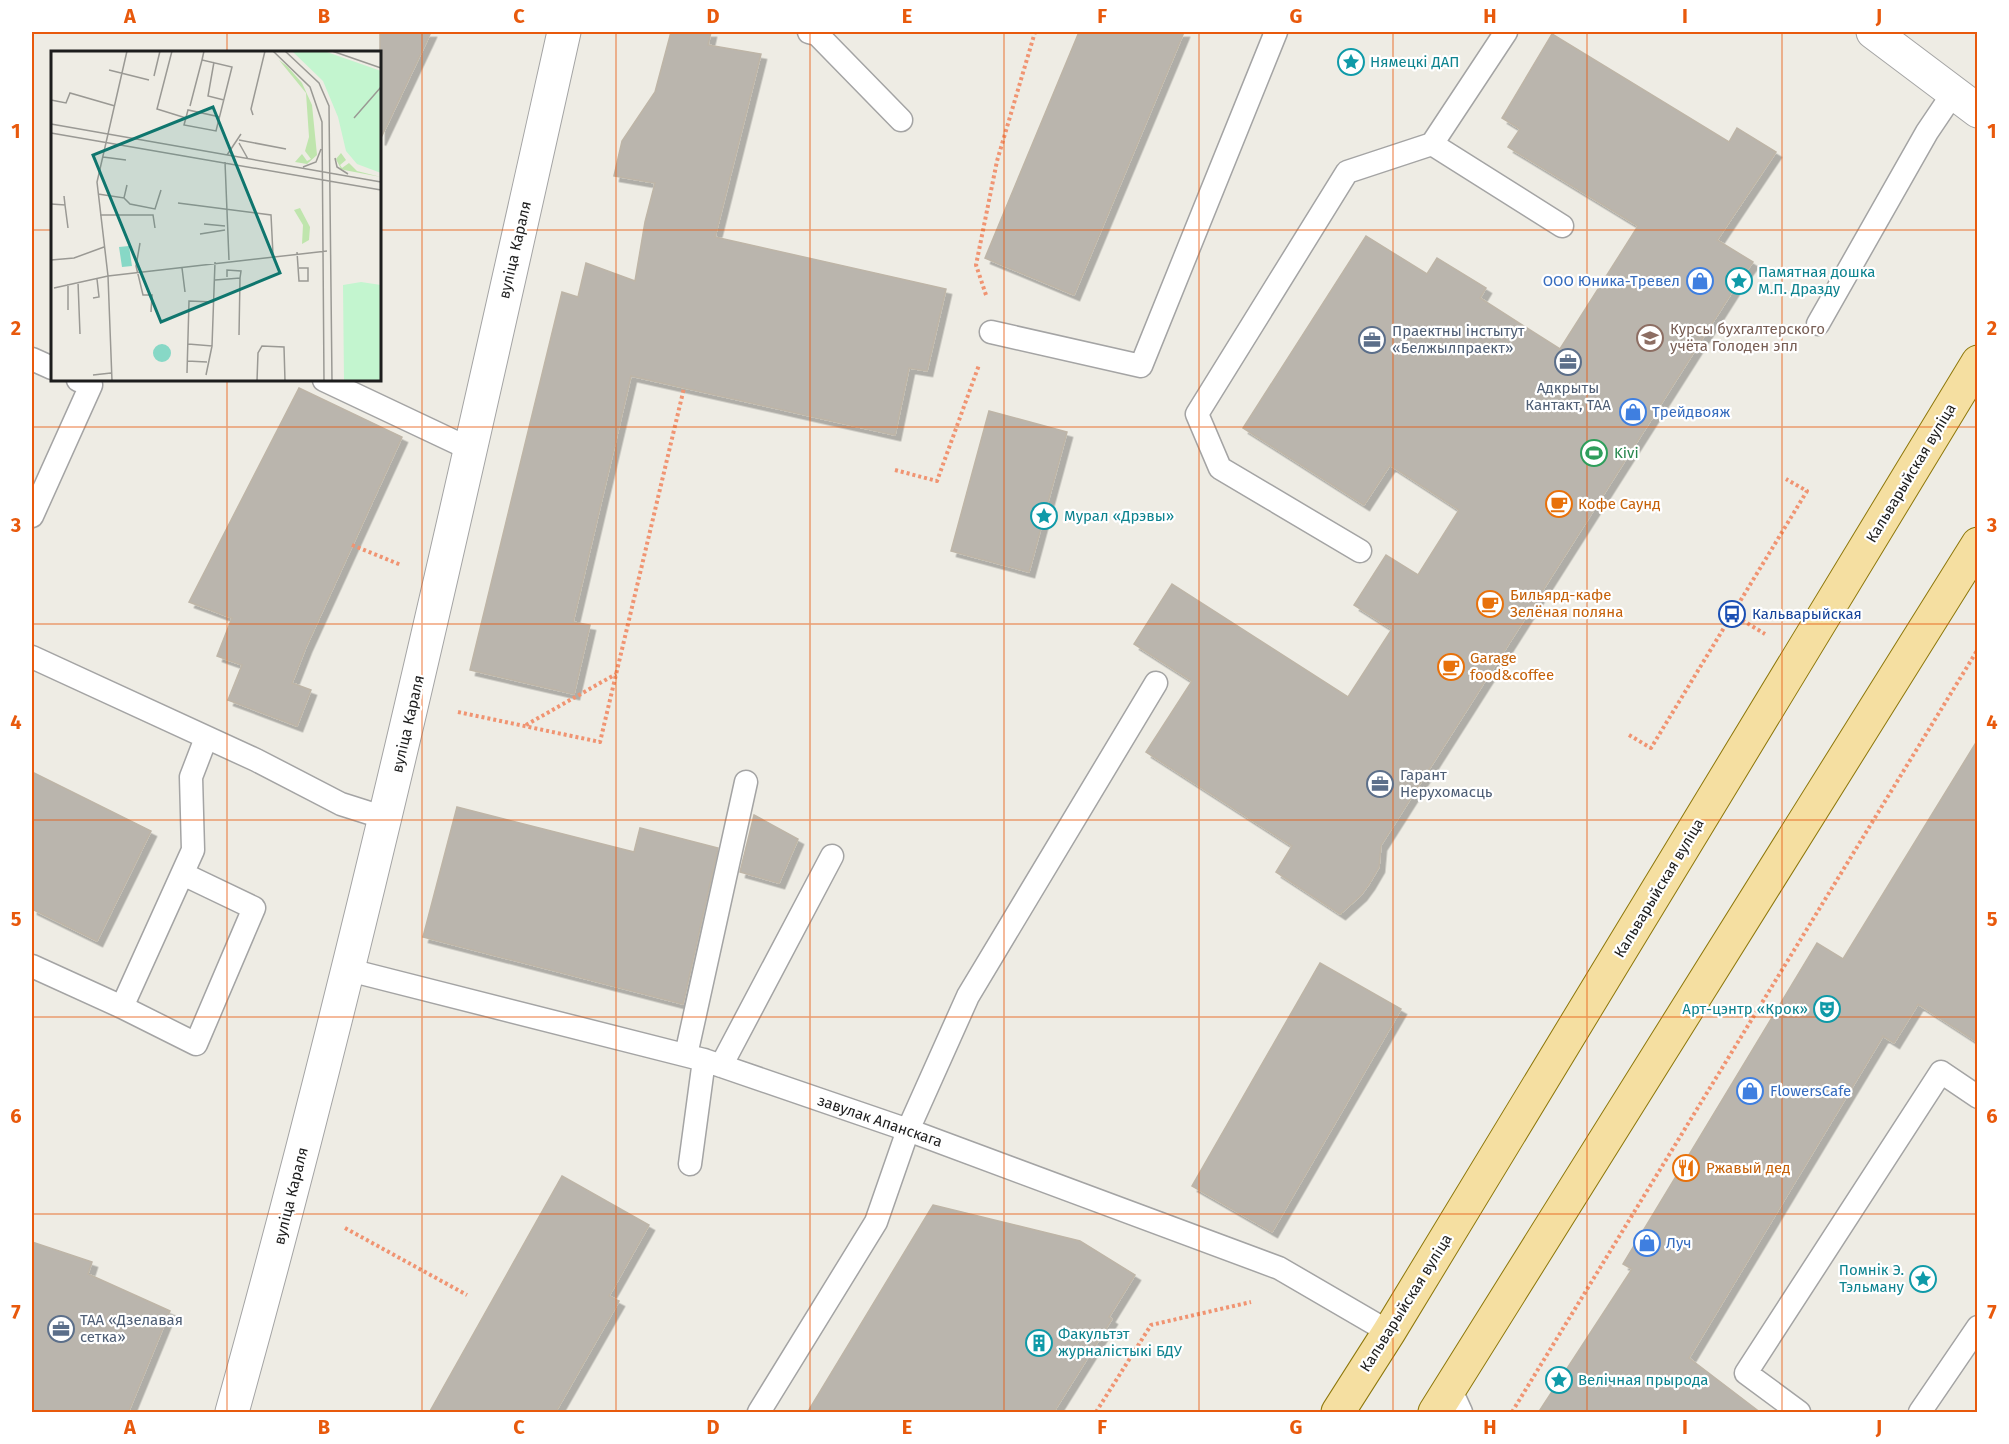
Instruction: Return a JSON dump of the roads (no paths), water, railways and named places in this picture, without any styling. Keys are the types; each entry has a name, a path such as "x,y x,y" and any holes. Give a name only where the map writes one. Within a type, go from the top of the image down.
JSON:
{"main road":[{"name":"Кальварыйская вуліца","path":"1338,1413 1977,363"},
{"path":"1449,1404 1977,544"}],"street":[{"name":"вуліца Караля","path":"232,1413 281,1237 410,719 564,32"},
{"path":"1873,32 1966,102"}],"lane":[{"path":"809,32 817,34 901,120"},
{"path":"991,332 1141,366 1276,32"},
{"path":"1360,551 1220,468 1197,414 1347,172 1432,144 1506,32"},
{"path":"1818,324 1927,132 1966,102"},
{"path":"1432,144 1562,226"},
{"path":"32,359 51,368"},
{"path":"32,516 91,385 81,381"},
{"path":"326,381 470,449"},
{"path":"32,657 256,760 341,804 385,818"},
{"path":"759,1413 876,1222 908,1130 968,996 1156,683"},
{"path":"122,1007 193,850 191,777 206,738"},
{"path":"690,1164 746,782"},
{"path":"704,1060 832,856"},
{"path":"32,966 196,1044 254,908 183,874"},
{"name":"завулак Апанскага","path":"349,970 704,1060 908,1130 1279,1268 1389,1332"},
{"path":"1799,1413 1746,1373 1941,1072 1977,1097"},
{"path":"1920,1413 1977,1327"}],"place":[{"name":"Нямецкі ДАП","path":"1351,62"},
{"name":"ООО Юника-Тревел","path":"1700,281"},
{"name":"Памятная дошка М.П. Дразду","path":"1739,281"},
{"name":"Курсы бухгалтерского учёта Голоден эпл","path":"1650,338"},
{"name":"Праектны інстытут «Белжылпраект»","path":"1372,340"},
{"name":"Адкрыты Кантакт, ТАА","path":"1568,362"},
{"name":"Трейдвояж","path":"1633,412"},
{"name":"Kivi","path":"1594,453"},
{"name":"Кофе Саунд","path":"1559,504"},
{"name":"Мурал «Дрэвы»","path":"1044,516"},
{"name":"Бильярд-кафе Зелёная поляна","path":"1490,604"},
{"name":"Кальварыйская","path":"1732,614"},
{"name":"Garage food&coffee","path":"1451,667"},
{"name":"Гарант Нерухомасць","path":"1380,784"},
{"name":"Арт-цэнтр «Крок»","path":"1827,1009"},
{"name":"FlowersCafe","path":"1750,1091"},
{"name":"Ржавый дед","path":"1686,1168"},
{"name":"Луч","path":"1647,1243"},
{"name":"Помнік Э. Тэльману","path":"1923,1279"},
{"name":"ТАА «Дзелавая сетка»","path":"61,1329"},
{"name":"Факультэт журналістыкі БДУ","path":"1039,1343"},
{"name":"Велічная прырода","path":"1559,1380"}]}
